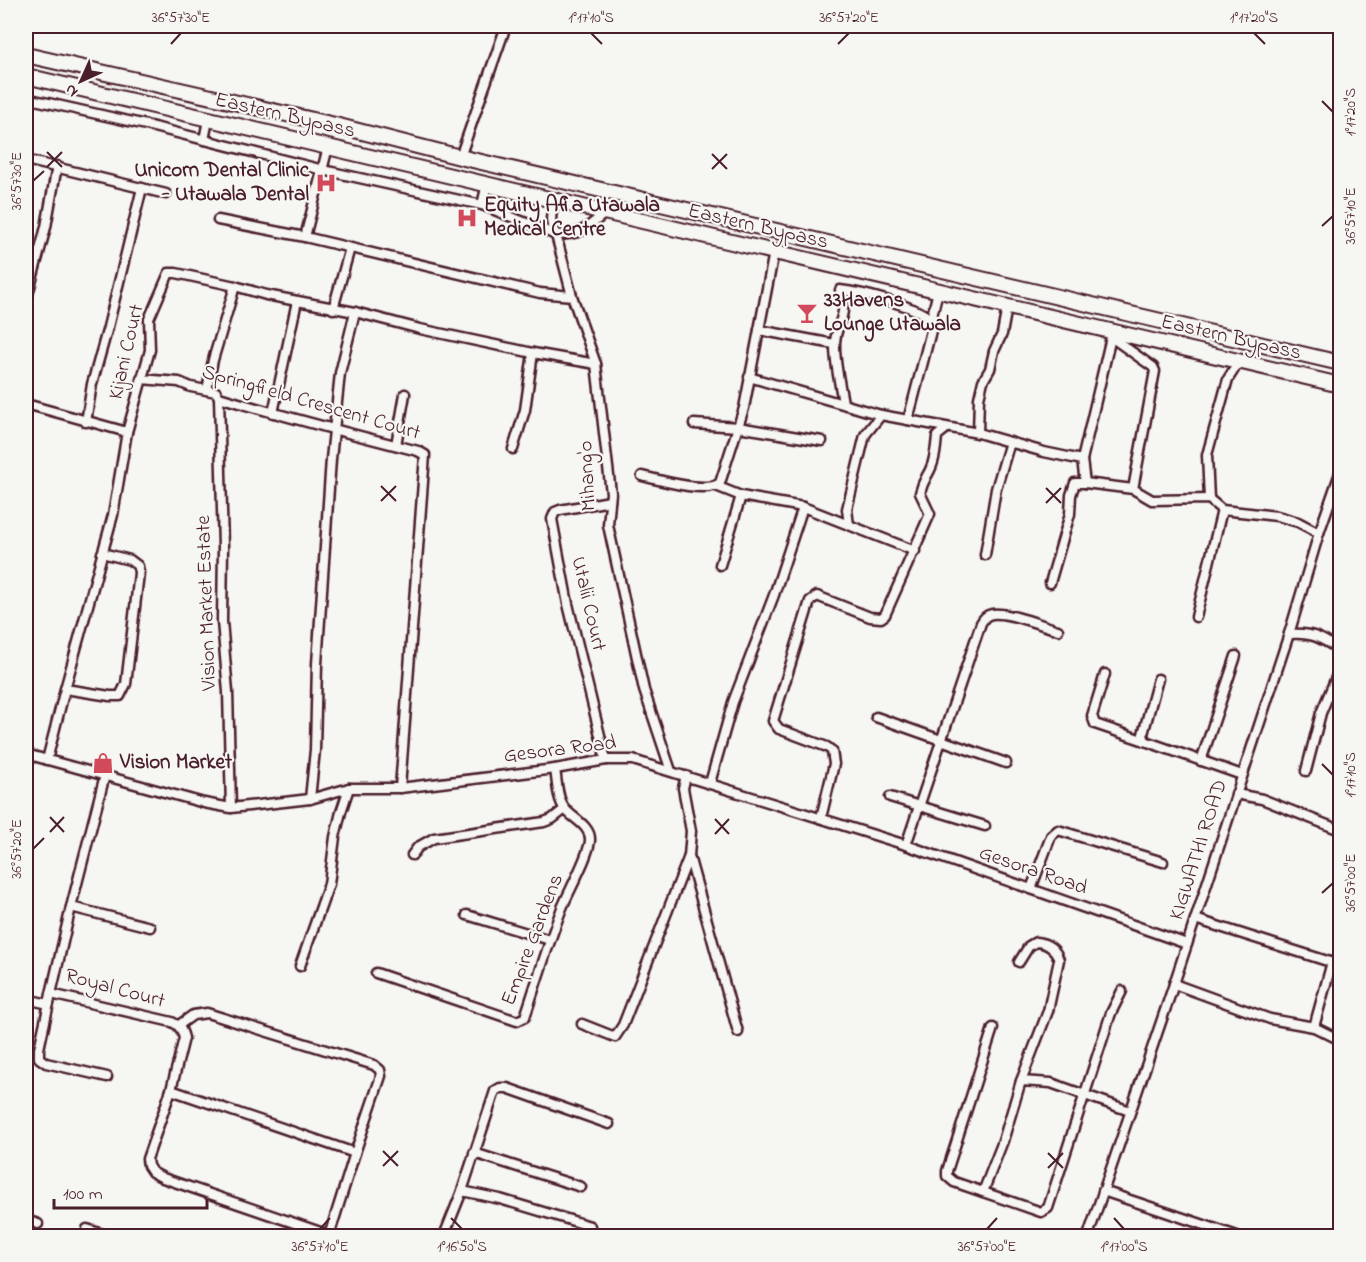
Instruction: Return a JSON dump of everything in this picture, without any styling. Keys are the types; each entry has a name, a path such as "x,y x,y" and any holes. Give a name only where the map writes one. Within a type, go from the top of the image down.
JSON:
{"main road":[{"name":"Eastern Bypass","path":"26,55 335,125 460,157 1341,363"},
{"name":"Eastern Bypass","path":"26,76 1007,307 1116,336 1240,360 1341,385"},
{"path":"142,105 147,82"}],"street":[{"path":"460,157 506,26"},
{"path":"26,98 323,170 482,205 556,235 576,234 591,226 606,212"},
{"path":"204,140 208,120"},
{"path":"305,237 328,147"},
{"path":"26,160 166,194"},
{"path":"26,302 46,227 57,166"},
{"path":"482,205 487,184"},
{"path":"86,422 92,384 142,188"},
{"name":"Mihang'o","path":"556,201 550,224 556,235 572,296 596,364 610,501 608,525 644,690 671,771"},
{"path":"218,220 305,237 540,292 572,296"},
{"path":"333,309 350,248"},
{"path":"716,486 723,477 738,427 774,252"},
{"path":"26,255 37,258"},
{"name":"Kijani Court","path":"47,760 64,689 113,515 127,432 150,350 149,320 170,273 355,312 420,329 596,364"},
{"path":"207,390 213,360 235,286"},
{"path":"843,403 834,344 845,302 840,291 856,292 922,312 931,320"},
{"path":"908,420 932,327 931,320 938,291"},
{"path":"273,414 297,301"},
{"path":"978,433 982,381 990,369 994,351 1002,334 1007,307"},
{"path":"310,799 315,750 317,664 330,469 340,373 355,312"},
{"path":"759,330 834,344"},
{"path":"1085,483 1082,460 1116,336 1155,371 1133,489"},
{"path":"513,449 525,411 533,353"},
{"path":"1209,499 1207,455 1228,379 1240,360"},
{"path":"749,377 881,415 978,433 1082,460"},
{"name":"Springfield Crescent Court","path":"141,379 179,382 273,414 336,428 422,453 426,458 400,788"},
{"path":"396,446 405,394"},
{"name":"Vision Market Estate","path":"219,397 223,547 222,621 228,692 231,808"},
{"path":"26,404 127,432"},
{"path":"849,525 847,509 865,435 881,415"},
{"path":"694,424 738,427 822,441"},
{"path":"821,818 834,764 832,751 779,729 773,721 810,601 817,596 870,617 881,618 885,615 930,514 920,493 924,477 929,472 935,453 937,436 947,428"},
{"path":"985,555 996,489 1010,442"},
{"path":"642,476 678,484 716,486 741,496 803,507 915,551"},
{"name":"KIGWATHI ROAD","path":"1088,1236 1174,984 1289,634 1319,533 1340,476"},
{"path":"1050,584 1070,513 1071,495 1075,483 1133,489 1152,500 1209,499 1222,510 1277,516 1298,522 1319,533"},
{"path":"720,565 741,496"},
{"name":"Utalii Court","path":"606,760 568,604 552,519 555,512 560,510 610,501"},
{"path":"710,783 733,702 774,596 803,507"},
{"path":"1196,617 1222,510"},
{"path":"64,689 120,696 126,684 138,566 130,560 102,553"},
{"path":"906,845 985,616 992,614 1007,616 1058,630"},
{"path":"1289,634 1305,633 1320,637 1341,650"},
{"path":"1201,761 1236,656"},
{"path":"1306,771 1321,713 1341,668"},
{"path":"1105,674 1092,716 1095,724 1242,775"},
{"path":"1144,741 1143,734 1158,679"},
{"path":"876,717 1006,763"},
{"name":"Gesora Road","path":"26,754 204,803 231,808 310,799 349,788 400,788 555,769 606,760 633,760 906,845 1187,944"},
{"name":"Empire Gardens","path":"376,973 481,1010 521,1021 525,1017 550,940 590,840 586,829 561,803 555,769"},
{"name":"Royal Court","path":"105,775 51,994 179,1025 184,1038 171,1090 147,1159 152,1172 184,1186 329,1236"},
{"path":"582,1024 615,1037 619,1034 689,856 692,831 683,788 686,776"},
{"path":"300,966 328,884 335,837 349,788"},
{"path":"1236,794 1262,798 1341,830"},
{"path":"890,797 985,826"},
{"path":"412,855 418,847 434,838 544,822 565,809"},
{"path":"1031,889 1051,836 1058,830 1163,861"},
{"path":"689,856 738,1032"},
{"path":"71,907 150,927"},
{"path":"467,915 550,940"},
{"path":"1195,919 1336,964 1314,1027"},
{"path":"983,1192 1048,1011 1059,960 1056,952 1047,944 1036,942 1029,946 1019,962"},
{"path":"1174,984 1270,1019 1314,1027 1341,1041"},
{"path":"993,1028 947,1176 954,1182 1041,1212 1048,1208 1111,1013 1122,992"},
{"path":"51,994 39,1058 46,1063 106,1077"},
{"path":"26,999 49,1004"},
{"path":"179,1025 193,1015 207,1013 374,1065 380,1070 381,1076 329,1236"},
{"path":"1021,1081 1051,1083 1130,1111"},
{"path":"444,1236 462,1191 495,1091 500,1088 609,1124"},
{"path":"171,1090 355,1153"},
{"path":"474,1154 581,1187"},
{"path":"462,1191 500,1199 591,1226"},
{"path":"1103,1191 1238,1236"},
{"path":"26,1220 38,1224"},
{"path":"87,1229 109,1236"}],"place":[{"name":"Unicorn Dental Clinic - Utawala Dental","path":"326,183"},
{"name":"Equity Afia Utawala Medical Centre","path":"467,218"},
{"name":"33Havens Lounge Utawala","path":"807,313"},
{"name":"Vision Market","path":"103,763"}]}
